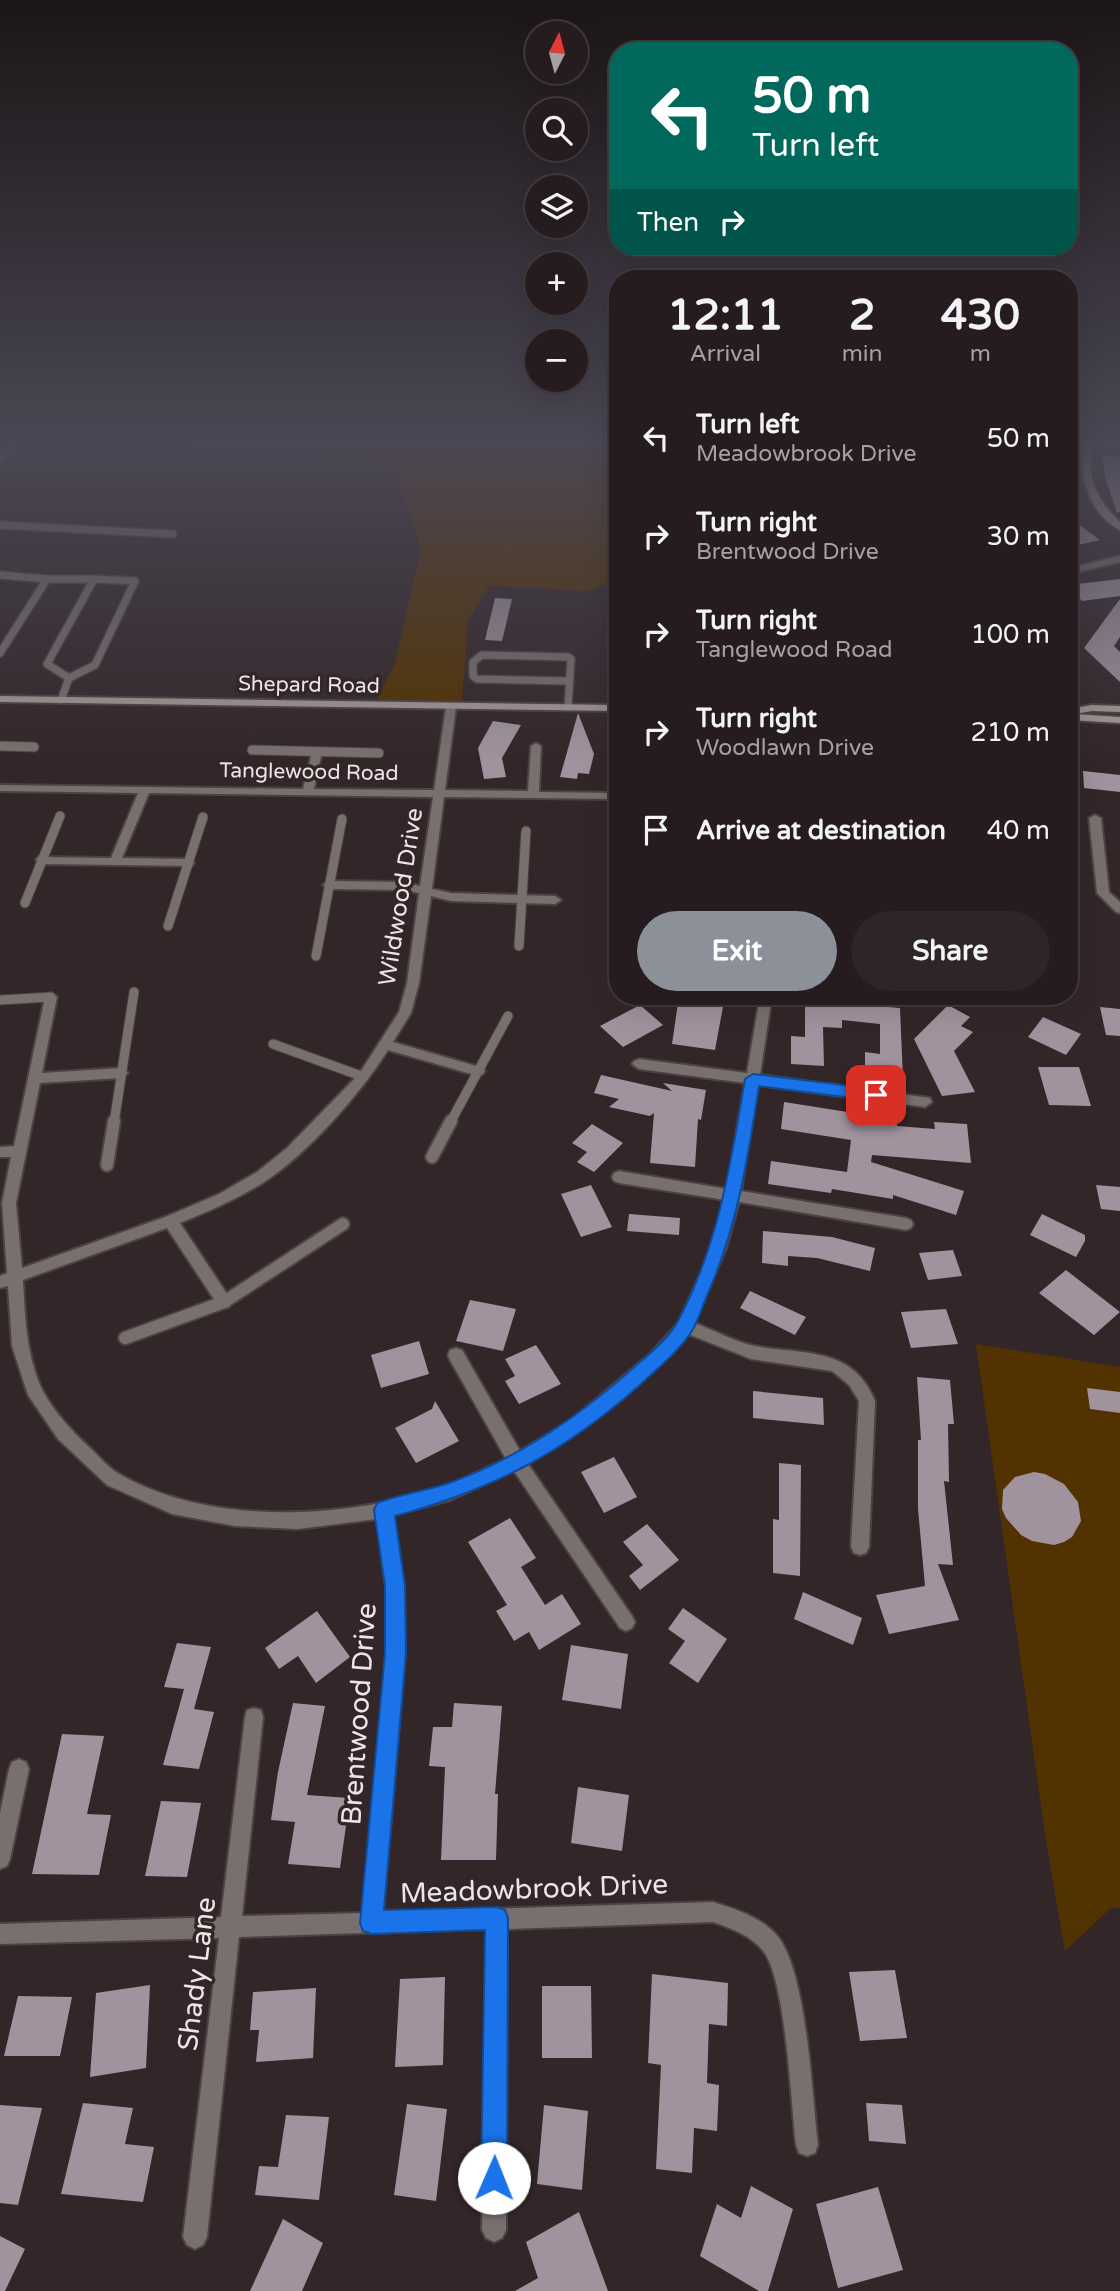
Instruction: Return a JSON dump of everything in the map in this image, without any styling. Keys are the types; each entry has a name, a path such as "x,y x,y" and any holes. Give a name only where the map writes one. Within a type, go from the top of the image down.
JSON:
{"street":[{"path":"1078,570 1120,559"},
{"name":"Shepard Road","path":"0,699 609,708"},
{"name":"Wildwood Drive","path":"7,1280 170,1221 224,1198 262,1176 292,1152 364,1077 405,1013 427,892 451,707"},
{"path":"1078,710 1120,709"},
{"path":"1078,718 1120,720"},
{"path":"533,795 536,746"},
{"path":"307,793 317,752"},
{"name":"Tanglewood Road","path":"0,788 439,796 609,796"},
{"path":"115,861 145,790"},
{"path":"1096,818 1103,893 1120,909"},
{"path":"42,860 188,863"},
{"path":"329,885 404,886 451,897 555,900"},
{"path":"51,997 9,1203 7,1280 20,1346 34,1390 64,1434 113,1480 172,1506 235,1518 298,1521 384,1510 450,1492 517,1462 576,1426 656,1359 685,1326 719,1248 733,1196 765,1005"},
{"path":"386,1045 478,1071"},
{"path":"639,1064 925,1102"},
{"path":"35,1078 121,1073"},
{"path":"0,1152 19,1151"},
{"path":"620,1177 906,1224"},
{"path":"170,1221 224,1302"},
{"path":"685,1326 751,1352 835,1365 862,1386 867,1401 860,1546"},
{"path":"456,1355 517,1462 626,1622"},
{"name":"Brentwood Drive","path":"372,1923 396,1653 395,1586 384,1510"},
{"name":"Shady Lane","path":"195,2237 254,1717"},
{"path":"0,1859 19,1769"},
{"name":"Meadowbrook Drive","path":"0,1934 712,1912 745,1923 772,1946 785,1975 807,2145"},
{"path":"494,2230 497,1918"}],"lane":[{"path":"0,575 135,581 95,666 69,678 61,700"},
{"path":"0,653 47,579"},
{"path":"69,678 47,664 94,579"},
{"path":"568,681 477,679 473,676 472,662 482,655 568,657 571,659 568,707"},
{"path":"0,746 34,747"},
{"path":"252,750 379,753"},
{"path":"25,903 60,816"},
{"path":"168,926 203,817"},
{"path":"316,956 342,819"},
{"path":"519,946 526,831"},
{"path":"107,1165 134,992"},
{"path":"0,1000 51,997"},
{"path":"432,1157 508,1016"},
{"path":"273,1044 364,1077"},
{"path":"125,1338 224,1302 343,1224"}],"shaded area":[{"path":"420,547 609,547 609,582 591,591 489,586 468,620 462,702 376,701 395,663"},
{"path":"976,1344 1120,1367 1120,1908 1111,1908 1065,1951 1047,1848"}],"building":[{"path":"1120,579 1120,596 1082,601 1078,597 1078,584"},
{"path":"495,598 512,599 502,641 485,640"},
{"path":"1120,599 1120,637 1114,646 1120,652 1120,682 1084,648"},
{"path":"578,713 594,754 589,774 578,773 577,779 560,777"},
{"path":"493,721 521,725 502,758 506,777 484,779 478,748"},
{"path":"1083,771 1120,775 1120,792 1084,788"},
{"path":"640,1005 663,1025 623,1047 600,1026"},
{"path":"678,1005 723,1005 715,1050 672,1044"},
{"path":"805,1005 900,1008 903,1078 865,1074 865,1052 880,1054 880,1024 842,1020 842,1028 823,1027 824,1066 791,1064 791,1036 805,1037"},
{"path":"948,1005 970,1017 961,1026 973,1032 954,1051 975,1092 942,1096 914,1039"},
{"path":"1100,1007 1120,1009 1120,1036 1106,1035"},
{"path":"1043,1017 1081,1034 1066,1055 1028,1037"},
{"path":"1038,1067 1079,1067 1091,1106 1049,1105"},
{"path":"601,1075 672,1091 663,1083 706,1090 701,1120 698,1119 695,1167 650,1163 654,1113 650,1116 609,1107 619,1099 594,1093"},
{"path":"784,1102 854,1113 854,1116 897,1119 897,1126 935,1129 934,1122 967,1124 971,1163 872,1155 871,1162 964,1191 956,1215 893,1195 893,1199 832,1189 831,1193 768,1184 771,1161 847,1172 851,1140 781,1129"},
{"path":"592,1124 623,1143 594,1172 577,1162 587,1152 572,1143"},
{"path":"591,1185 612,1227 581,1237 561,1194"},
{"path":"1096,1185 1120,1187 1120,1211 1101,1209"},
{"path":"629,1214 680,1218 679,1235 627,1231"},
{"path":"1042,1214 1085,1235 1085,1241 1076,1257 1030,1235"},
{"path":"763,1231 832,1237 875,1248 870,1271 817,1258 788,1256 788,1266 762,1263"},
{"path":"953,1250 962,1276 928,1280 919,1253"},
{"path":"1066,1270 1120,1312 1094,1335 1039,1293"},
{"path":"750,1291 806,1317 795,1335 740,1308"},
{"path":"470,1300 516,1309 503,1351 456,1341"},
{"path":"946,1309 958,1344 911,1348 901,1312"},
{"path":"419,1341 429,1374 381,1388 371,1355"},
{"path":"536,1345 561,1384 519,1404 505,1381 515,1376 505,1359"},
{"path":"917,1377 950,1380 954,1424 948,1424 949,1482 944,1481 953,1565 938,1564 959,1620 889,1634 876,1595 925,1586 918,1509 918,1440 921,1440"},
{"path":"1087,1388 1120,1392 1120,1413 1090,1409"},
{"path":"753,1391 823,1398 824,1425 753,1418"},
{"path":"435,1401 459,1441 416,1463 395,1428 432,1409"},
{"path":"614,1457 637,1497 604,1513 581,1472"},
{"path":"779,1463 801,1465 800,1576 773,1573 773,1519 779,1520"},
{"path":"1034,1472 1045,1474 1064,1484 1078,1502 1081,1521 1072,1537 1064,1542 1054,1545 1032,1541 1021,1535 1002,1509 1003,1490 1015,1477"},
{"path":"510,1518 536,1558 521,1567 545,1605 562,1594 581,1624 539,1650 529,1632 514,1641 496,1611 507,1605 468,1542"},
{"path":"647,1524 679,1560 640,1590 629,1576 643,1565 623,1542"},
{"path":"803,1592 862,1618 853,1645 794,1619"},
{"path":"683,1608 727,1639 698,1683 669,1663 685,1641 668,1629"},
{"path":"317,1611 350,1657 316,1683 298,1656 279,1669 265,1648"},
{"path":"177,1643 211,1647 194,1709 214,1712 199,1769 163,1765 184,1689 164,1687"},
{"path":"571,1645 628,1654 621,1709 562,1700"},
{"path":"293,1703 325,1706 307,1795 350,1798 340,1868 288,1864 295,1822 271,1820"},
{"path":"454,1703 502,1706 495,1794 498,1794 496,1860 441,1860 445,1767 429,1766 433,1727 452,1727"},
{"path":"62,1734 104,1736 87,1814 111,1815 99,1875 32,1874"},
{"path":"578,1787 629,1795 622,1851 571,1843"},
{"path":"161,1801 201,1803 187,1877 145,1876"},
{"path":"895,1970 907,2038 860,2041 849,1972"},
{"path":"652,1974 728,1983 727,2026 709,2024 707,2083 719,2085 717,2131 694,2128 692,2173 656,2169 661,2065 648,2063"},
{"path":"445,1977 443,2065 395,2067 400,1979"},
{"path":"150,1985 146,2068 90,2077 96,1993"},
{"path":"542,1986 591,1986 592,2058 542,2058"},
{"path":"316,1988 313,2058 256,2062 259,2030 250,2030 253,1992"},
{"path":"18,1996 72,1997 60,2056 4,2056"},
{"path":"83,2103 133,2108 125,2144 154,2147 143,2202 61,2194"},
{"path":"866,2103 902,2105 906,2144 869,2141"},
{"path":"407,2104 447,2109 436,2201 394,2195"},
{"path":"0,2105 42,2108 18,2205 0,2203"},
{"path":"544,2105 588,2111 582,2190 537,2184"},
{"path":"286,2115 329,2117 319,2200 255,2195 259,2166 278,2167"},
{"path":"751,2186 793,2209 768,2291 759,2291 700,2256 717,2204 741,2218"},
{"path":"878,2187 903,2270 838,2288 816,2204"},
{"path":"579,2212 608,2291 515,2291 538,2278 526,2242"},
{"path":"283,2219 323,2243 302,2291 250,2291"},
{"path":"0,2236 25,2249 5,2291 0,2291"}],"route":[{"path":"494,2178 497,1918 372,1923 396,1653 395,1586 384,1510 450,1492 517,1462 576,1426 656,1359 685,1326 719,1248 733,1196 753,1079 876,1095"}]}
